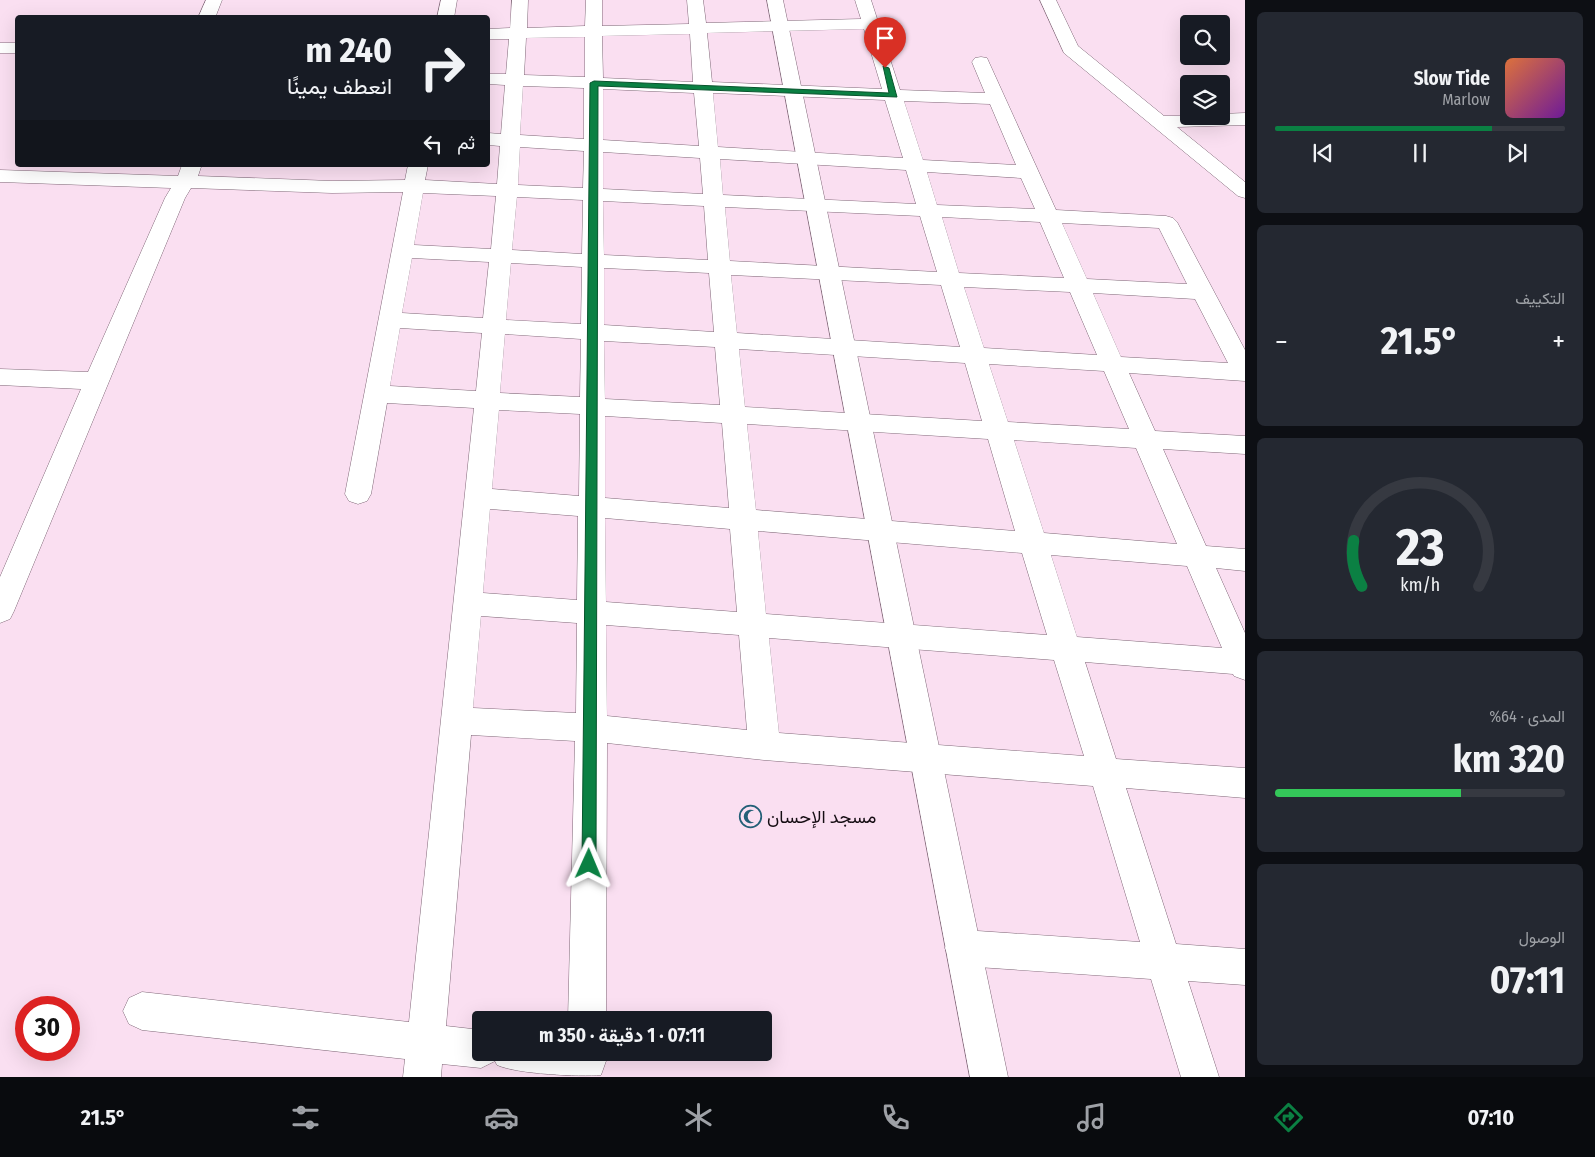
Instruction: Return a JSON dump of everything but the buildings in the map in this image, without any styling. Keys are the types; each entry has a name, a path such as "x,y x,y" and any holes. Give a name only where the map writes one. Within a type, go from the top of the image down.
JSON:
{"street":[{"path":"207,15 214,0"},
{"path":"446,15 448,0"},
{"path":"424,1060 507,192 499,140 514,80 520,0"},
{"path":"587,1011 592,613 594,0"},
{"path":"695,0 764,746"},
{"path":"1048,0 1070,49 1245,192"},
{"path":"490,34 697,28 777,13 867,12 1200,1077"},
{"path":"777,13 989,1077"},
{"path":"0,48 15,48"},
{"path":"468,604 1244,663 981,62"},
{"path":"490,79 997,100"},
{"path":"1158,122 1245,119"},
{"path":"499,140 1029,172"},
{"path":"0,611 96,381 175,198 189,173"},
{"path":"0,176 189,173 332,187 416,176 507,192 1166,222 1245,372"},
{"path":"358,494 416,176"},
{"path":"402,251 1203,292"},
{"path":"390,320 1245,372"},
{"path":"0,377 96,381"},
{"path":"377,394 1245,445"},
{"path":"478,498 1245,560"},
{"path":"456,721 591,728 764,746 1245,783"},
{"path":"963,948 1245,967"},
{"path":"142,1011 424,1060 472,1051"},
{"path":"567,1061 586,1064"}],"place":[{"name":"مسجد الإحسان","path":"751,817"}],"route":[{"path":"589,864 592,632 594,83 894,95 885,68"}]}
